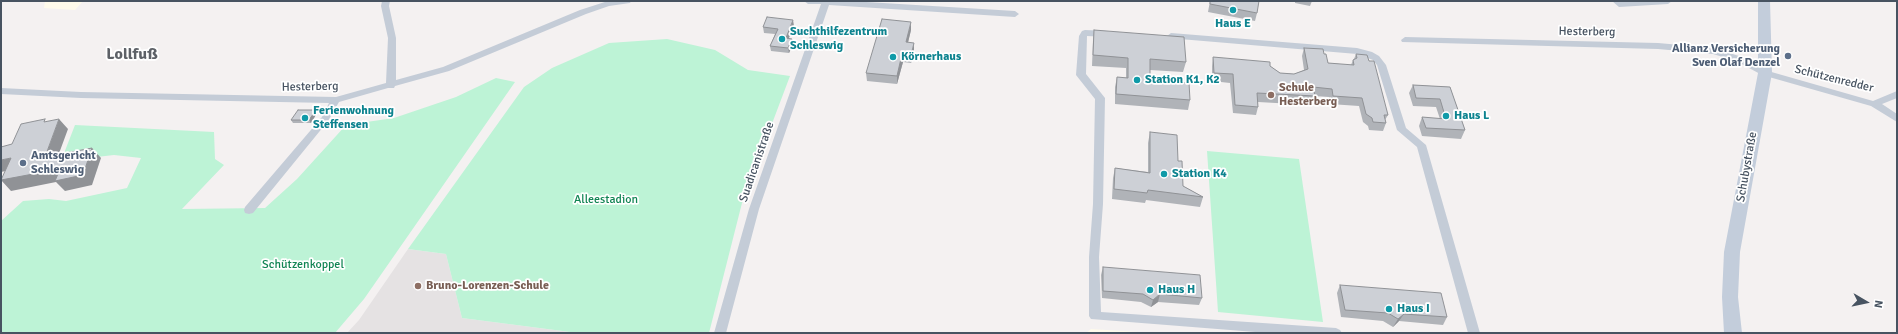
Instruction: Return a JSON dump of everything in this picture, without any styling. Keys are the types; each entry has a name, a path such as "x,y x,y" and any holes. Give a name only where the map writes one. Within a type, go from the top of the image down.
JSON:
{"street":[{"path":"386,1 385,6 392,38 391,86"},
{"name":"Hesterberg","path":"1,91 81,95 336,100 391,86 446,69 583,12 608,4 627,1"},
{"path":"808,1 1015,14"},
{"path":"1616,1 1618,4 1668,1"},
{"name":"Schubystraße","path":"1733,333 1730,297 1732,252 1765,73 1764,1"},
{"name":"Suadicanistraße","path":"720,333 754,209 826,2"},
{"path":"1114,34 1086,33 1083,36 1081,75 1100,98 1098,204 1094,257 1095,316 1336,333"},
{"path":"1160,36 1357,51 1369,54 1376,58 1382,65 1402,130 1421,145 1474,333"},
{"name":"Hesterberg","path":"1405,40 1658,46 1695,49 1714,51 1739,59 1765,73"},
{"name":"Schützenredder","path":"1765,73 1874,104 1897,94"},
{"path":"249,210 325,119 336,100"},
{"path":"1874,104 1897,119"}],"shaded area":[{"path":"45,1 83,1 75,10 44,8"},
{"name":"Bruno-Lorenzen-Schule","path":"408,249 446,254 462,318 578,333 347,333 359,320"},
{"path":"1091,329 1154,333 1086,333"}],"green space":[{"name":"Alleestadion","path":"667,39 715,50 748,70 790,76 742,203 709,333 578,333 462,318 446,254 408,249 524,87 552,68 609,43"},
{"name":"Schützenkoppel","path":"496,78 515,82 364,299 335,333 1,333 1,221 23,201 49,199 66,201 127,188 141,158 114,155 61,161 75,125 214,132 215,159 224,165 182,209 265,208 297,179 346,125 394,118 456,97"},
{"path":"1207,151 1299,159 1323,322 1218,312"}],"building":[{"path":"1210,1 1259,1 1257,13 1210,4"},
{"path":"767,17 793,20 786,38 792,39 788,48 770,46 778,29 763,27"},
{"name":"Körnerhaus","path":"882,19 911,22 906,42 914,43 911,55 902,54 897,76 866,73"},
{"name":"Station K1, K2","path":"1094,30 1184,37 1186,62 1150,59 1150,80 1189,83 1190,100 1116,94 1117,77 1128,78 1128,58 1093,55"},
{"name":"Schule Hesterberg","path":"1304,48 1323,49 1328,63 1354,65 1353,60 1357,58 1356,54 1367,55 1369,61 1374,61 1388,115 1384,115 1386,123 1373,122 1372,118 1366,114 1362,98 1333,96 1332,89 1313,87 1315,96 1257,93 1258,107 1235,105 1233,74 1214,73 1213,57 1270,62 1270,66 1280,73 1294,74 1308,69"},
{"path":"1413,85 1450,87 1465,130 1426,128 1422,117 1446,119 1440,99 1416,98"},
{"path":"298,110 316,110 309,120 291,120"},
{"path":"45,119 44,122 59,119 45,157 92,148 83,175 55,181 60,169 1,180 11,158 1,160 1,147 12,144 21,124"},
{"path":"1150,132 1177,135 1178,161 1182,161 1183,186 1203,197 1148,190 1147,193 1114,189 1115,168 1150,173"},
{"name":"Haus H","path":"1103,267 1200,275 1202,298 1160,294 1153,300 1143,294 1103,291"},
{"name":"Haus I","path":"1340,285 1441,293 1447,317 1404,314 1398,319 1388,313 1345,310"}],"place":[{"name":"Haus E","path":"1233,10"},
{"name":"Suchthilfezentrum Schleswig","path":"782,39"},
{"name":"Allianz Versicherung Sven Olaf Denzel","path":"1788,56"},
{"name":"Körnerhaus","path":"893,57"},
{"name":"Station K1, K2","path":"1137,80"},
{"name":"Schule Hesterberg","path":"1271,95"},
{"name":"Haus L","path":"1446,116"},
{"name":"Ferienwohnung Steffensen","path":"305,118"},
{"name":"Amtsgericht Schleswig","path":"23,163"},
{"name":"Station K4","path":"1164,174"},
{"name":"Bruno-Lorenzen-Schule","path":"418,286"},
{"name":"Haus H","path":"1150,290"},
{"name":"Haus I","path":"1389,309"}],"district":[{"name":"Lollfuß","path":"132,55"}]}
